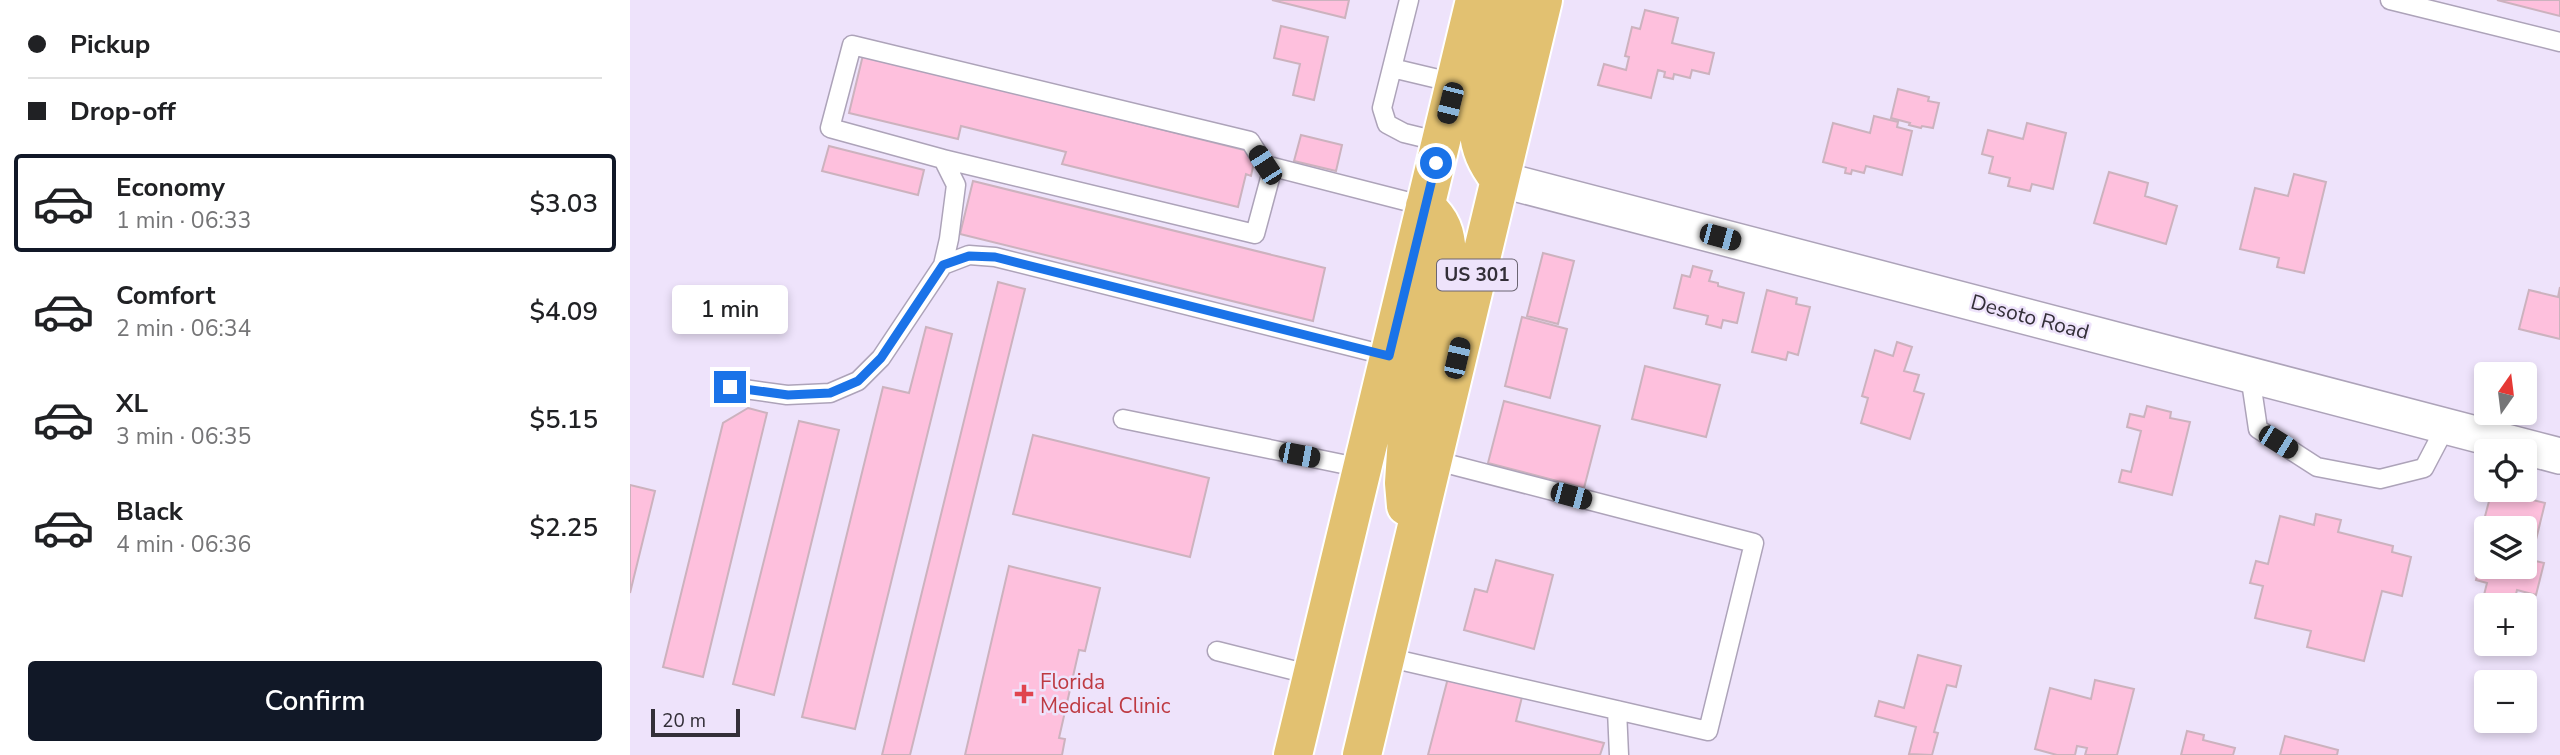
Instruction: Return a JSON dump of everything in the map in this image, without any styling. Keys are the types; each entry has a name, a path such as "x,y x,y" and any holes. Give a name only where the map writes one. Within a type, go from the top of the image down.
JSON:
{"main road":[{"name":"US 301","path":"1293,755 1475,0"},
{"path":"1499,179 1487,163 1479,145 1478,127 1508,0"},
{"name":"US 301","path":"1362,755 1543,0"},
{"path":"1410,550 1404,483 1409,408 1447,255 1446,234 1438,217 1425,206"}],"street":[{"name":"Desoto Road","path":"1499,179 2560,456"}],"lane":[{"path":"1409,0 1382,108 1387,124 1404,133 1441,142"},
{"path":"2390,0 2560,42"},
{"path":"1273,167 1255,234 943,159 830,128 852,45 1250,141 1265,165 1273,167 1425,206"},
{"path":"1392,68 1455,83"},
{"path":"730,387 788,395 830,393 858,381 881,358 943,265 956,185 943,159"},
{"path":"943,265 969,256 995,257 1389,356"},
{"path":"2250,375 2258,429 2317,467 2380,479 2424,468 2446,426"},
{"path":"1123,419 1362,468"},
{"path":"1386,657 1708,731 1754,543 1433,460"},
{"path":"1217,651 1312,675"},
{"path":"1617,710 1619,755"}],"building":[{"path":"1272,0 1349,0 1345,18"},
{"path":"2497,0 2560,0 2560,16"},
{"path":"1645,10 1678,18 1672,43 1714,53 1709,74 1692,70 1690,78 1674,74 1673,79 1664,77 1665,72 1658,70 1651,98 1598,85 1604,64 1626,70 1629,57 1625,56 1632,27 1640,29"},
{"path":"1281,26 1328,37 1314,100 1293,95 1300,64 1274,58"},
{"path":"863,55 1256,153 1251,176 1246,174 1238,207 1062,164 1066,152 961,126 958,139 849,113"},
{"path":"1898,89 1929,97 1928,101 1939,103 1933,128 1921,128 1891,118"},
{"path":"1874,116 1898,122 1897,127 1912,131 1902,175 1866,166 1864,173 1852,170 1851,174 1845,173 1846,168 1823,162 1833,123 1870,133"},
{"path":"2027,123 2066,133 2053,189 2032,184 2030,191 2008,186 2010,178 1989,173 1993,157 1982,154 1988,130 2023,139"},
{"path":"1301,135 1342,145 1336,171 1294,161"},
{"path":"829,146 924,170 918,195 822,171"},
{"path":"2109,172 2148,183 2145,196 2177,206 2166,244 2094,223"},
{"path":"2294,174 2326,182 2304,273 2277,267 2279,258 2240,249 2255,188 2288,196"},
{"path":"973,181 1325,268 1313,321 960,234"},
{"path":"1543,253 1574,261 1558,324 1527,316"},
{"path":"1693,266 1712,271 1709,281 1718,283 1718,286 1744,293 1737,323 1723,320 1721,328 1706,324 1708,316 1674,308 1682,275 1690,277"},
{"path":"998,282 1025,289 910,755 882,755"},
{"path":"2560,287 2560,339 2519,329 2529,290 2558,297"},
{"path":"1767,290 1797,298 1796,304 1810,307 1798,355 1788,352 1786,360 1752,352"},
{"path":"1522,317 1567,329 1550,398 1505,386"},
{"path":"926,327 952,334 855,729 802,717 883,387 909,393"},
{"path":"1897,342 1912,347 1904,371 1919,375 1914,391 1924,394 1910,439 1861,423 1868,398 1862,396 1875,350 1893,356"},
{"path":"1645,366 1720,385 1706,437 1632,419"},
{"path":"1504,401 1600,426 1584,488 1488,463"},
{"path":"2147,406 2171,412 2170,418 2190,422 2172,495 2119,482 2122,470 2131,472 2141,431 2127,427 2130,414 2144,417"},
{"path":"748,408 767,413 703,677 663,667 723,423"},
{"path":"799,421 839,430 774,695 733,684"},
{"path":"1033,435 1209,478 1190,557 1013,514"},
{"path":"630,485 655,491 630,593"},
{"path":"2489,502 2545,503 2537,536 2537,516 2485,516"},
{"path":"2316,514 2341,520 2338,532 2393,546 2392,552 2411,557 2402,596 2382,591 2364,661 2307,647 2311,631 2255,618 2263,586 2250,583 2256,561 2268,564 2280,516 2314,525"},
{"path":"1496,560 1553,575 1534,649 1464,630 1475,589 1487,592"},
{"path":"2537,561 2544,563 2536,593 2517,590 2516,593 2484,593 2487,583 2476,580 2537,579"},
{"name":"Florida Medical Clinic","path":"1009,566 1100,588 1085,651 1079,650 1059,738 1065,739 1062,755 965,755"},
{"path":"1918,655 1961,666 1956,687 1947,685 1934,732 1938,733 1932,755 1909,754 1916,727 1875,716 1879,701 1904,708"},
{"path":"1448,678 1522,697 1516,721 1604,743 1600,755 1428,755"},
{"path":"2095,680 2134,689 2117,755 2085,755 2087,748 2077,746 2075,755 2057,755 2035,749 2050,688 2091,699"},
{"path":"2187,731 2204,735 2203,740 2235,748 2233,755 2181,755"},
{"path":"2285,736 2338,750 2337,755 2280,755"}],"place":[{"name":"Florida Medical Clinic","path":"1024,694"}],"route":[{"path":"730,387 788,395 830,393 858,381 881,358 943,265 969,256 995,257 1389,356 1436,163"}]}
